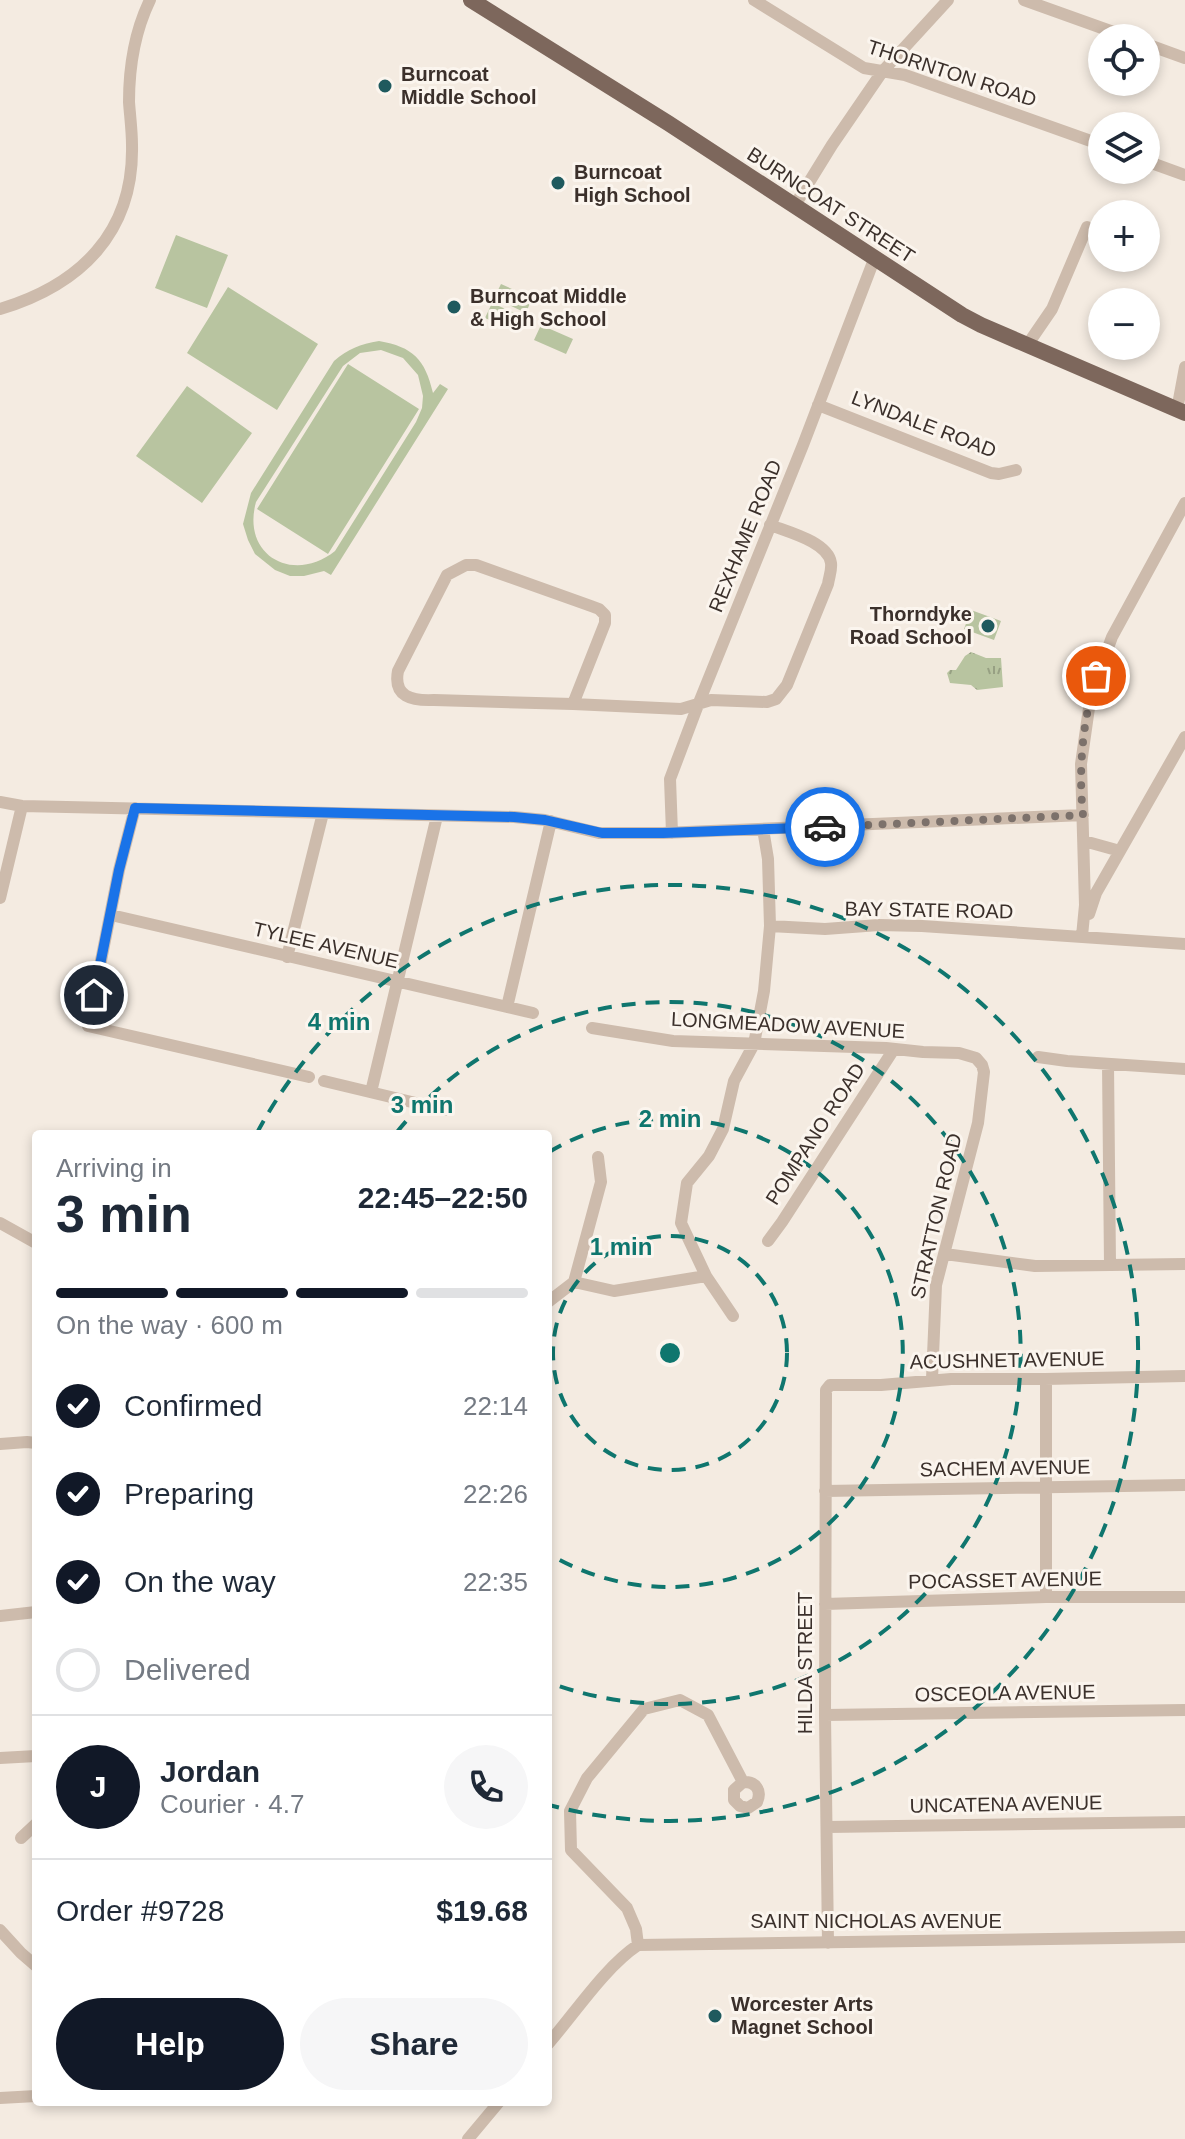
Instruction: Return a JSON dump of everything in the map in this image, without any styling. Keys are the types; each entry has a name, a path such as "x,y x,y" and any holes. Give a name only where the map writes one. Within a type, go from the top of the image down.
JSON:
{"main road":[{"name":"BURNCOAT STREET","path":"471,0 668,123 962,315 1181,411"}],"street":[{"path":"0,309 50,290 70,277 101,247 116,221 127,192 132,162 129,100 133,52 150,0"},
{"name":"THORNTON ROAD","path":"754,0 864,68 905,75 1088,140"},
{"path":"795,205 882,72 948,0"},
{"path":"1024,0 1091,24"},
{"path":"1160,49 1185,58"},
{"path":"1160,166 1185,175"},
{"path":"1028,344 1052,309 1087,227"},
{"name":"REXHAME ROAD","path":"672,833 670,779 875,257"},
{"path":"1181,411 1185,367"},
{"name":"LYNDALE ROAD","path":"818,405 991,473 1016,470"},
{"path":"1082,936 1085,905 1081,764 1091,694 1112,637 1185,503"},
{"path":"573,704 605,623 605,615 585,603 476,565 466,565 447,575 398,671 398,689 405,695 425,700 681,709 711,700 767,702 776,699 787,685 828,584 831,560 819,545 770,525"},
{"path":"1082,936 1096,893 1185,737"},
{"path":"0,802 22,806 514,817 551,821 599,833 672,833 1083,815"},
{"path":"0,898 22,806"},
{"path":"135,808 119,870 88,1026 309,1077"},
{"path":"287,957 323,813"},
{"path":"371,1092 437,816"},
{"path":"507,1007 551,821"},
{"path":"733,1316 706,1276 681,1223 687,1183 709,1156 723,1129 734,1081 754,1044 764,991 770,926 768,859 763,829"},
{"path":"1084,841 1120,851"},
{"name":"TYLEE AVENUE","path":"111,915 533,1013"},
{"name":"BAY STATE ROAD","path":"770,926 825,929 922,926 1185,944"},
{"name":"LONGMEADOW AVENUE","path":"592,1028 673,1041 959,1053 976,1058 980,1063"},
{"name":"POMPANO ROAD","path":"768,1241 894,1049"},
{"path":"1038,1057 1185,1069"},
{"name":"STRATTON ROAD","path":"932,1379 935,1295 978,1123 984,1072 980,1063"},
{"path":"1108,1064 1110,1265"},
{"path":"324,1081 445,1110"},
{"path":"552,1299 574,1282 601,1182 598,1157"},
{"path":"0,1223 32,1241"},
{"path":"945,1254 1022,1265 1185,1264"},
{"path":"574,1282 614,1291 706,1276"},
{"name":"ACUSHNET AVENUE","path":"830,1385 881,1385 932,1379 1185,1376"},
{"path":"1046,1379 1046,1597"},
{"name":"HILDA STREET","path":"828,1943 825,1401 830,1385"},
{"path":"0,1444 32,1443"},
{"name":"SACHEM AVENUE","path":"825,1491 1185,1485"},
{"name":"POCASSET AVENUE","path":"825,1604 1046,1597 1185,1597"},
{"path":"0,1616 32,1612"},
{"path":"552,2039 628,1952 638,1945 636,1929 627,1908 571,1850 570,1811 587,1778 644,1709 680,1700 708,1715 743,1782"},
{"name":"OSCEOLA AVENUE","path":"825,1715 1185,1710"},
{"path":"0,1758 32,1756"},
{"name":"UNCATENA AVENUE","path":"828,1827 1185,1822"},
{"path":"21,1838 32,1828"},
{"path":"0,1930 32,1963"},
{"name":"SAINT NICHOLAS AVENUE","path":"638,1945 1185,1937"},
{"path":"0,2098 32,2096"},
{"path":"468,2139 496,2106"}],"green space":[{"path":"176,235 228,255 207,308 155,288"},
{"path":"501,284 532,298 526,313 494,298"},
{"path":"228,287 318,344 277,410 187,353"},
{"path":"492,303 524,317 517,332 485,318"},
{"path":"541,325 573,339 566,354 534,340"},
{"path":"379,341 401,347 416,356 426,371 433,393 440,384 448,389 331,575 324,571 290,576 275,570 255,554 243,524 251,493 334,361 360,345","holes":["381,350 403,358 418,375 423,396 422,408 335,551 319,561 303,565 274,559 256,537 253,521 256,502 343,366 360,353"]},
{"path":"348,364 419,409 328,554 257,509"},
{"path":"187,386 252,433 202,503 136,456"},
{"path":"971,610 1001,621 994,640 964,629"},
{"path":"971,652 986,658 1001,658 1003,687 977,690 971,685 950,683 947,673 956,670"}],"way so far":[{"path":"825,827 1083,815 1081,764 1096,676"}],"place":[{"name":"Burncoat Middle School","path":"385,86"},
{"name":"Burncoat High School","path":"558,183"},
{"name":"Burncoat Middle & High School","path":"454,307"},
{"name":"Thorndyke Road School","path":"988,626"},
{"name":"Worcester Arts Magnet School","path":"715,2016"}],"route":[{"path":"94,995 135,808 514,817 545,820 602,833 825,827"}]}
